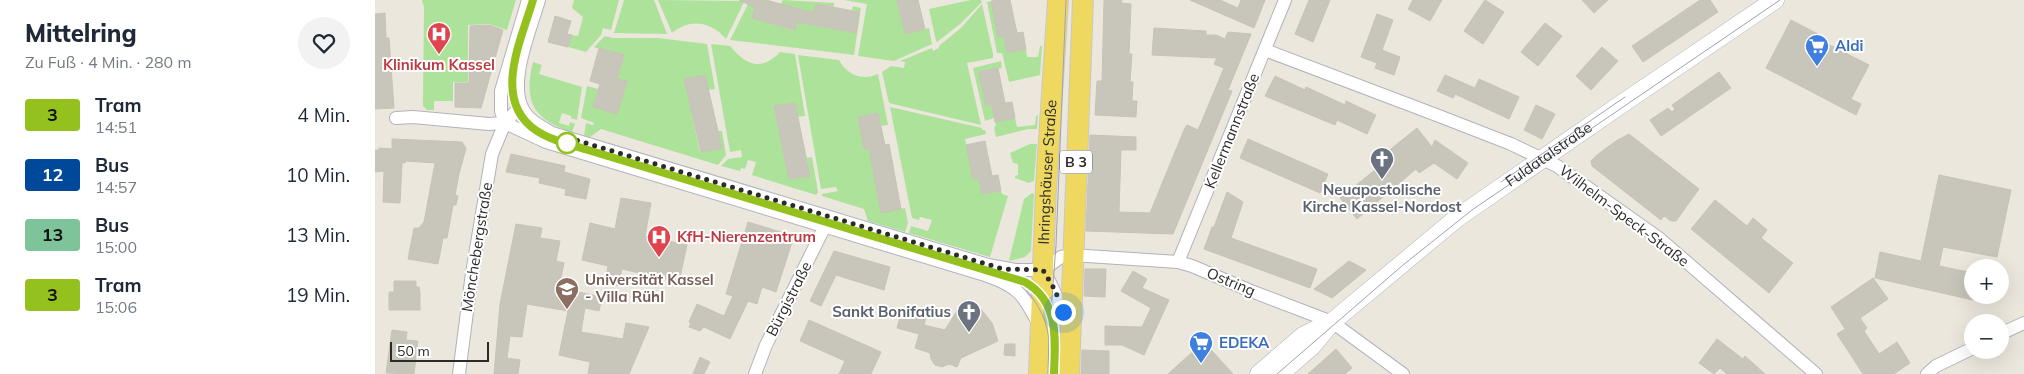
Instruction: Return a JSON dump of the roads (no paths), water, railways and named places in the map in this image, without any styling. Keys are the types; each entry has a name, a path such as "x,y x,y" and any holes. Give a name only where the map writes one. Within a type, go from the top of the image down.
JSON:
{"main road":[{"name":"Ihringshäuser Straße","path":"1039,374 1058,0"},
{"name":"Ihringshäuser Straße","path":"1069,374 1083,0"},
{"name":"Fuldatalstraße","path":"1280,374 1312,346 1332,322 1457,218 1775,0"},
{"name":"Fuldatalstraße","path":"1259,374 1303,336 1332,322"}],"street":[{"path":"505,122 501,111 501,91 528,0"},
{"path":"539,0 523,55 517,85 521,106 531,120 552,133 1003,269 1043,270 1053,285 1070,325"},
{"name":"Kellermannstraße","path":"1178,262 1285,0"},
{"name":"Wilhelm-Speck-Straße","path":"1265,50 1511,144 1557,166 1660,239 1816,374"},
{"name":"Mönchebergstraße","path":"459,374 472,273 492,154 505,122 521,106"},
{"path":"397,118 489,124 505,122 546,142 1001,280 1021,293 1029,304 1040,327"},
{"name":"Bürgistraße","path":"755,374 766,346 825,226"},
{"name":"Ostring","path":"1043,270 1061,257 1072,255 1178,262 1332,322 1403,374"},
{"path":"2009,330 2024,323"},
{"path":"1927,374 1936,366 1964,352"}],"tram line":[{"path":"533,0 517,52 512,87 515,104 523,118 537,131 562,142 1019,280 1037,292 1048,306 1055,334 1055,345"},
{"name":"3","path":"533,0 513,68 511,86 517,110 537,132 588,150 1025,282 1041,297 1052,314 1055,325 1054,374"},
{"path":"1051,312 1056,245 1066,0"},
{"path":"1277,374 1403,265 1472,210 1780,0"},
{"path":"1501,182 1625,97"},
{"path":"1027,291 1042,314 1049,340"},
{"path":"1048,374 1049,334"}],"place":[{"name":"Klinikum Kassel","path":"439,55"},
{"name":"Aldi","path":"1817,67"},
{"name":"Neuapostolische Kirche Kassel-Nordost","path":"1382,180"},
{"name":"KfH-Nierenzentrum","path":"659,258"},
{"name":"Universität Kassel - Villa Rühl","path":"567,310"},
{"name":"Sankt Bonifatius","path":"969,333"},
{"name":"EDEKA","path":"1201,364"}]}
